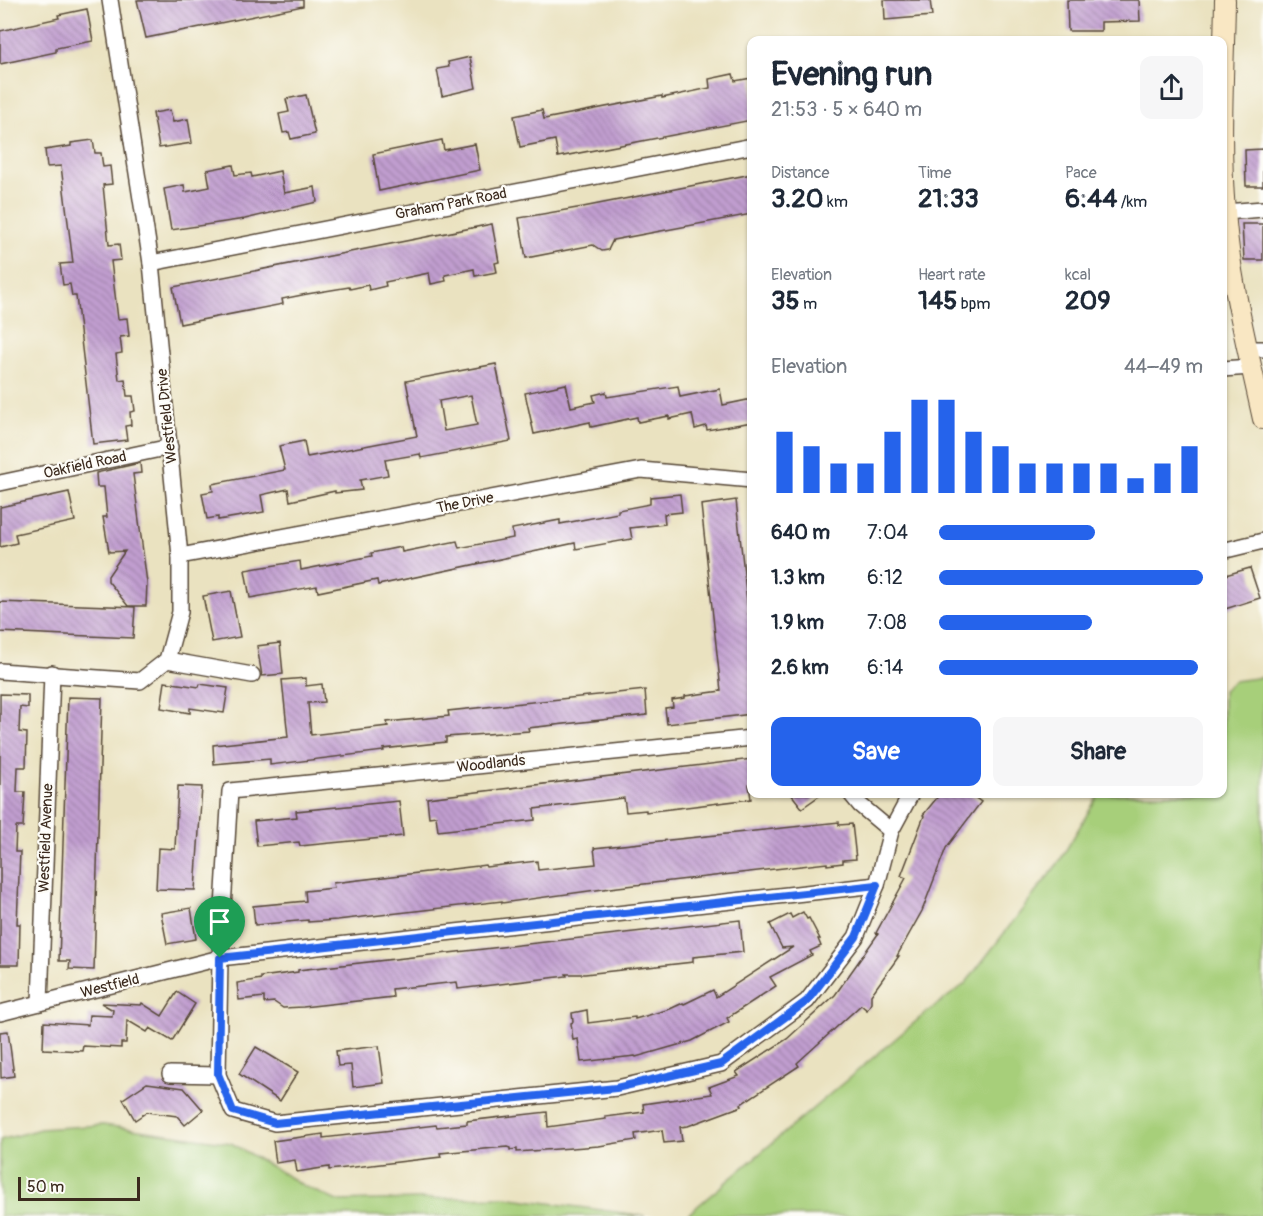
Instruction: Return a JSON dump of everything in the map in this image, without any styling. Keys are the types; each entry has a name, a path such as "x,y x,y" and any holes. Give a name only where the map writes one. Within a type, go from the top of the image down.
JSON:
{"main road":[{"path":"1224,36 1225,0"},
{"path":"1227,228 1232,275 1254,355 1263,419"}],"street":[{"name":"Westfield Drive","path":"110,0 151,263 180,556 180,612 167,660"},
{"name":"Graham Park Road","path":"151,263 747,147"},
{"path":"1227,200 1263,209"},
{"path":"1227,367 1254,355"},
{"name":"Oakfield Road","path":"0,483 170,447"},
{"name":"The Drive","path":"180,556 641,470 747,480"},
{"path":"1227,550 1263,541"},
{"path":"0,671 140,681 167,660 252,675"},
{"name":"Westfield Avenue","path":"40,1003 52,673"},
{"name":"Woodlands","path":"220,958 230,791 747,739"},
{"path":"854,798 860,806 891,831"},
{"path":"220,958 218,1074 233,1111 275,1123 616,1088 721,1064 807,1001 856,937 877,885 891,831 909,798"},
{"name":"Westfield","path":"0,1013 220,958 877,885"},
{"path":"170,1074 218,1074"}],"green space":[{"path":"1263,677 1263,1216 686,1216 927,1012 965,984 1059,862 1097,798 1227,798 1227,687 1234,681"},
{"path":"103,1125 231,1143 306,1187 337,1201 504,1197 645,1216 0,1216 0,1140 40,1129"}],"building":[{"path":"137,0 303,0 303,6 146,38"},
{"path":"884,0 930,0 932,16 885,20"},
{"path":"1067,0 1139,0 1140,21 1101,22 1101,31 1068,31"},
{"path":"87,9 93,41 56,48 56,52 0,64 0,31 59,18 58,15"},
{"path":"470,57 476,88 442,96 437,69 449,67 448,62"},
{"path":"733,74 735,81 747,79 747,121 558,157 555,140 520,147 514,116 542,110 544,119 662,96 662,98 710,88 709,79"},
{"path":"306,95 315,134 291,139 289,132 283,133 279,114 289,112 286,99"},
{"path":"170,110 173,122 188,119 192,143 159,148 153,113"},
{"path":"93,140 95,153 101,153 103,167 110,166 112,184 103,185 109,245 119,244 121,260 111,261 118,319 127,318 129,336 120,337 122,353 116,354 119,380 125,379 127,396 133,396 135,411 130,412 131,425 125,426 127,440 93,444 76,296 72,296 70,284 63,285 60,264 73,263 61,166 47,167 45,150"},
{"path":"442,140 444,150 475,144 480,170 379,191 373,154"},
{"path":"1263,149 1263,186 1246,186 1245,150"},
{"path":"233,165 235,175 251,173 252,177 280,171 284,193 315,187 317,202 245,219 171,230 164,189 184,185 185,192 210,187 207,170"},
{"path":"747,175 747,215 613,240 608,250 602,251 593,245 526,258 519,218"},
{"path":"492,224 499,262 495,263 497,272 475,276 474,269 445,275 446,281 431,284 429,273 385,282 386,286 369,290 368,285 307,294 282,299 283,304 180,324 173,287"},
{"path":"1242,224 1263,224 1263,260 1244,260"},
{"path":"496,364 511,441 421,458 420,454 385,460 388,475 360,480 362,490 335,493 335,491 290,501 288,489 261,495 264,512 218,520 218,517 207,519 202,493 213,491 212,484 285,470 279,446 304,441 307,457 417,436 406,381","holes":["471,395 477,425 444,431 439,401"]},
{"path":"566,384 571,407 595,402 593,395 606,392 607,397 678,386 680,397 720,389 723,405 747,400 747,423 707,430 706,426 695,429 692,414 638,422 637,417 591,427 590,422 534,434 525,393"},
{"path":"140,463 141,473 133,474 147,583 146,606 128,606 108,581 108,576 125,551 109,552 103,517 107,517 104,487 97,487 96,473"},
{"path":"69,492 75,521 15,534 17,543 0,547 0,507"},
{"path":"680,494 682,512 664,514 665,524 630,528 632,539 576,549 575,543 378,585 377,580 318,592 317,586 250,598 245,570 300,561 301,570 372,556 371,553 401,547 402,552 457,541 459,548 513,538 512,529 560,520 560,524 618,513 618,510 650,504 650,497"},
{"path":"736,500 747,600 747,715 667,724 665,708 673,707 672,700 721,691 701,505"},
{"path":"1250,568 1260,598 1227,608 1227,575"},
{"path":"231,591 240,637 212,642 203,596"},
{"path":"0,602 135,607 133,638 0,632"},
{"path":"280,643 283,674 262,676 257,646"},
{"path":"306,678 306,686 322,684 324,702 308,703 311,735 388,726 387,722 449,716 448,711 645,690 647,715 528,728 529,731 446,737 446,742 270,765 270,759 214,764 213,745 288,737 282,680"},
{"path":"165,682 228,688 224,713 190,708 190,713 161,708"},
{"path":"0,694 28,695 28,708 20,707 19,732 27,733 26,767 18,767 17,792 25,792 23,827 16,827 15,852 20,852 17,924 20,924 19,965 0,965"},
{"path":"68,697 102,698 94,970 69,969 70,961 59,961"},
{"path":"747,760 747,798 751,799 646,812 646,810 626,812 624,798 534,809 535,820 438,831 436,816 429,817 427,798"},
{"path":"178,786 202,787 195,890 156,889 158,848 175,849"},
{"path":"794,798 816,798 802,808"},
{"path":"937,798 976,798 981,802 946,848 922,911 897,956 899,956 871,995 871,1003 867,1010 861,1005 797,1063 799,1066 741,1104 742,1106 680,1127 682,1141 664,1143 662,1130 635,1134 636,1140 599,1146 517,1152 517,1149 510,1150 507,1147 440,1153 441,1157 329,1170 329,1167 297,1172 295,1160 276,1163 273,1141 323,1134 323,1138 436,1125 437,1127 467,1124 467,1121 547,1112 548,1127 644,1112 643,1104 712,1094 709,1087 739,1076 736,1072 787,1039 835,995 878,934 876,933 906,878 901,876 923,815"},
{"path":"399,801 403,836 300,846 299,842 257,846 254,821 297,817 296,811"},
{"path":"839,822 839,825 852,824 856,859 843,860 843,863 618,887 502,903 502,901 337,920 255,925 253,906 306,901 305,891 334,888 333,883 537,861 538,870 596,864 594,848"},
{"path":"191,908 196,939 167,944 161,913"},
{"path":"803,912 807,919 809,918 820,939 818,939 821,946 810,951 812,955 770,977 776,986 727,1018 729,1022 692,1041 636,1057 581,1062 578,1039 573,1040 572,1013 587,1010 588,1023 635,1017 635,1019 684,1004 713,990 716,997 793,947 782,948 770,924 790,914 792,918"},
{"path":"740,920 743,952 693,957 693,962 566,974 567,976 458,989 457,982 392,989 393,997 303,1007 283,1008 274,1002 264,1003 264,997 239,1000 237,983 298,972 298,970"},
{"path":"177,992 195,1004 172,1041 150,1028 147,1032 127,1020 126,1043 121,1043 121,1048 83,1046 82,1051 43,1049 44,1022 88,1025 89,1015 112,1016 113,1010 101,1003 141,1005 142,1003 162,1016"},
{"path":"8,1031 14,1076 1,1078 0,1032"},
{"path":"379,1046 384,1083 353,1087 351,1065 338,1066 336,1051"},
{"path":"256,1047 298,1072 280,1101 239,1074"},
{"path":"147,1083 184,1088 203,1110 185,1125 177,1116 147,1112 135,1120 123,1099"}],"route":[{"path":"877,885 856,937 807,1001 721,1064 616,1088 275,1123 233,1111 218,1074 220,958 877,885"}]}
